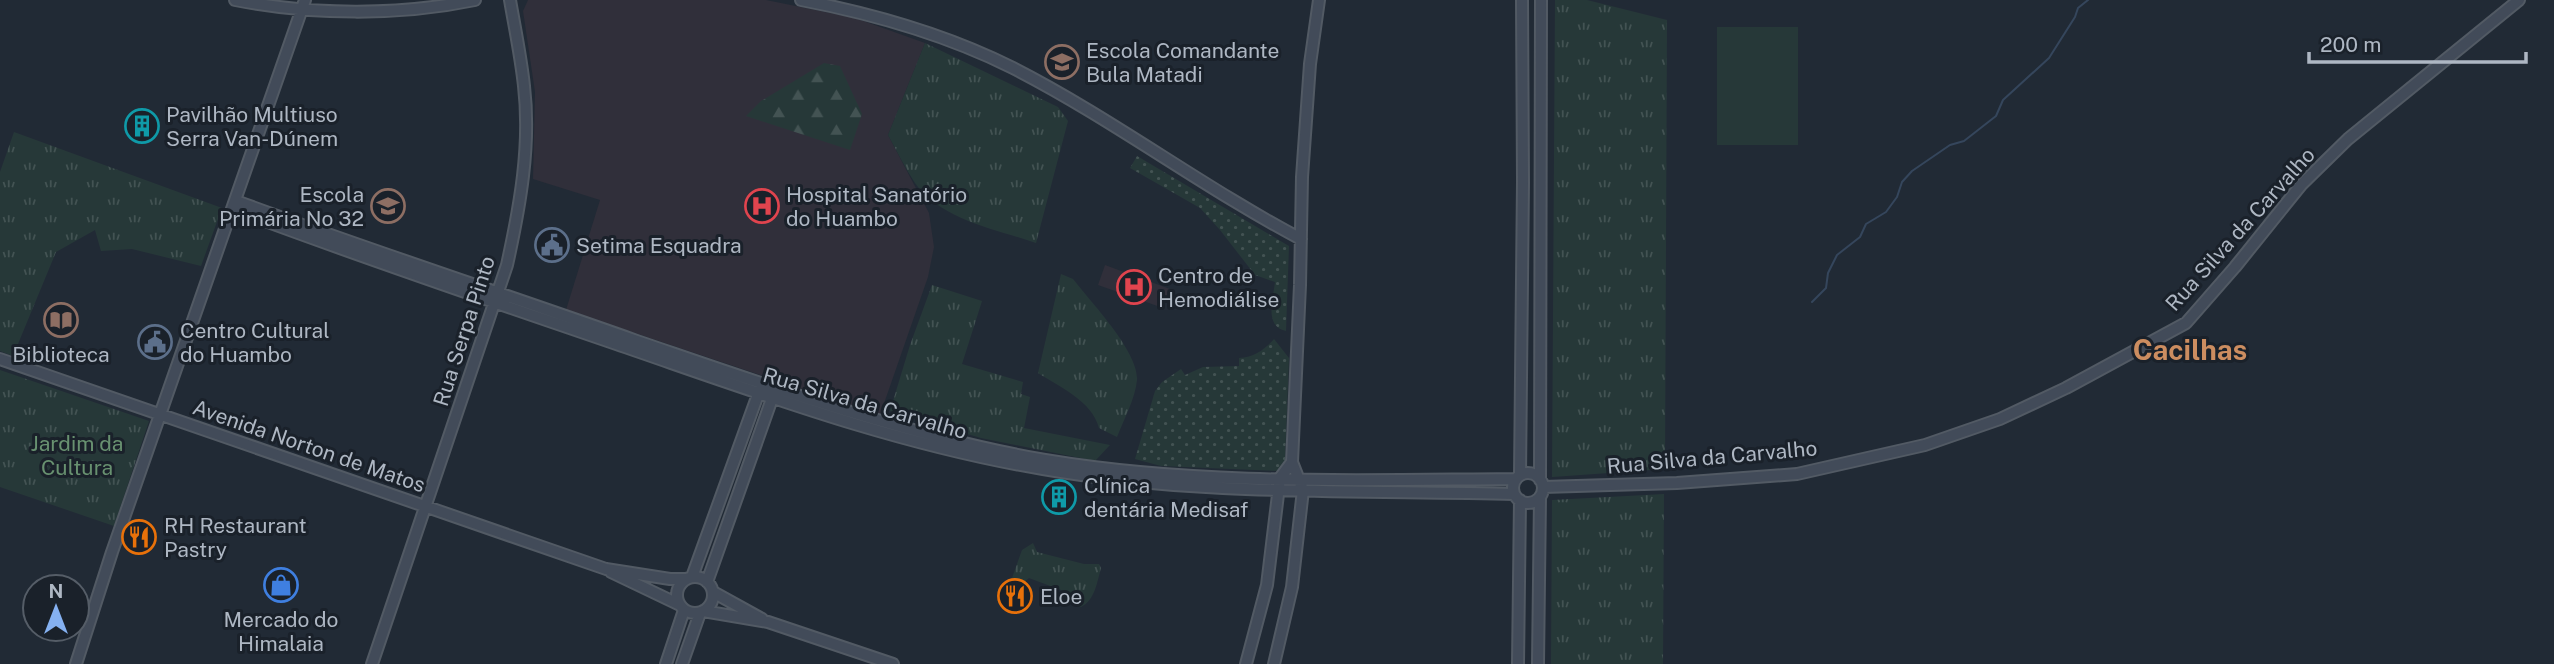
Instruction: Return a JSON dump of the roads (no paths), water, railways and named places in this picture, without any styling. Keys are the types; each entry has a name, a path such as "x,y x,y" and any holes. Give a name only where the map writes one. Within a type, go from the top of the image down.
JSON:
{"street":[{"path":"235,0 401,9 475,0"},
{"name":"Rua Serpa Pinto","path":"372,664 507,265 519,215 525,151 525,88 510,0"},
{"path":"802,0 917,29 1012,67 1301,239"},
{"path":"1274,664 1292,587 1302,509 1301,484 1292,462 1305,140 1310,64 1319,0"},
{"path":"1518,664 1517,497 1513,485 1518,477 1523,195 1522,0"},
{"path":"1538,664 1541,488 1541,0"},
{"name":"Rua Silva da Carvalho","path":"1541,488 1677,483 1797,474 1925,445 2000,418 2066,388 2186,323 2318,168 2348,139 2519,0"},
{"path":"76,664 112,552 304,4"},
{"name":"Rua Silva da Carvalho","path":"234,205 760,388 1040,469 1169,480 1279,484 1518,477"},
{"name":"Avenida Norton de Matos","path":"0,359 606,569 670,579 689,578"},
{"path":"666,664 682,607 678,590 689,578 760,388"},
{"path":"682,664 702,612 710,605 710,587 774,392"},
{"path":"1246,664 1267,585 1279,484 1292,462"},
{"path":"1518,477 1530,473 1541,488"},
{"name":"Rua Silva da Carvalho","path":"1301,484 1517,497"},
{"path":"1517,497 1532,502 1541,488"},
{"path":"1275,508 1280,498 1292,494 1297,496 1302,509"},
{"name":"Avenida Norton de Matos","path":"606,569 682,607"},
{"path":"689,578 710,587 768,622"},
{"path":"682,607 768,622 892,664"}],"waterway":[{"path":"1812,302 1826,288 1828,273 1837,255 1860,237 1866,224 1886,212 1897,197 1902,182 1912,171 1950,145 1964,141 1996,116 2003,100 2049,58 2078,8 2088,0"}],"place":[{"name":"Escola Comandante Bula Matadi","path":"1062,62"},
{"name":"Pavilhão Multiuso Serra Van-Dúnem","path":"142,126"},
{"name":"Escola Primária No 32","path":"388,206"},
{"name":"Hospital Sanatório do Huambo","path":"762,206"},
{"name":"Setima Esquadra","path":"552,245"},
{"name":"Centro de Hemodiálise","path":"1134,287"},
{"name":"Biblioteca","path":"61,320"},
{"name":"Centro Cultural do Huambo","path":"155,342"},
{"name":"Clínica dentária Medisaf","path":"1059,497"},
{"name":"RH Restaurant Pastry","path":"139,537"},
{"name":"Mercado do Himalaia","path":"281,585"},
{"name":"Eloe","path":"1015,596"}],"district":[{"name":"Cacilhas","path":"2190,349"}],"park label":[{"name":"Jardim da Cultura","path":"77,455"}]}
